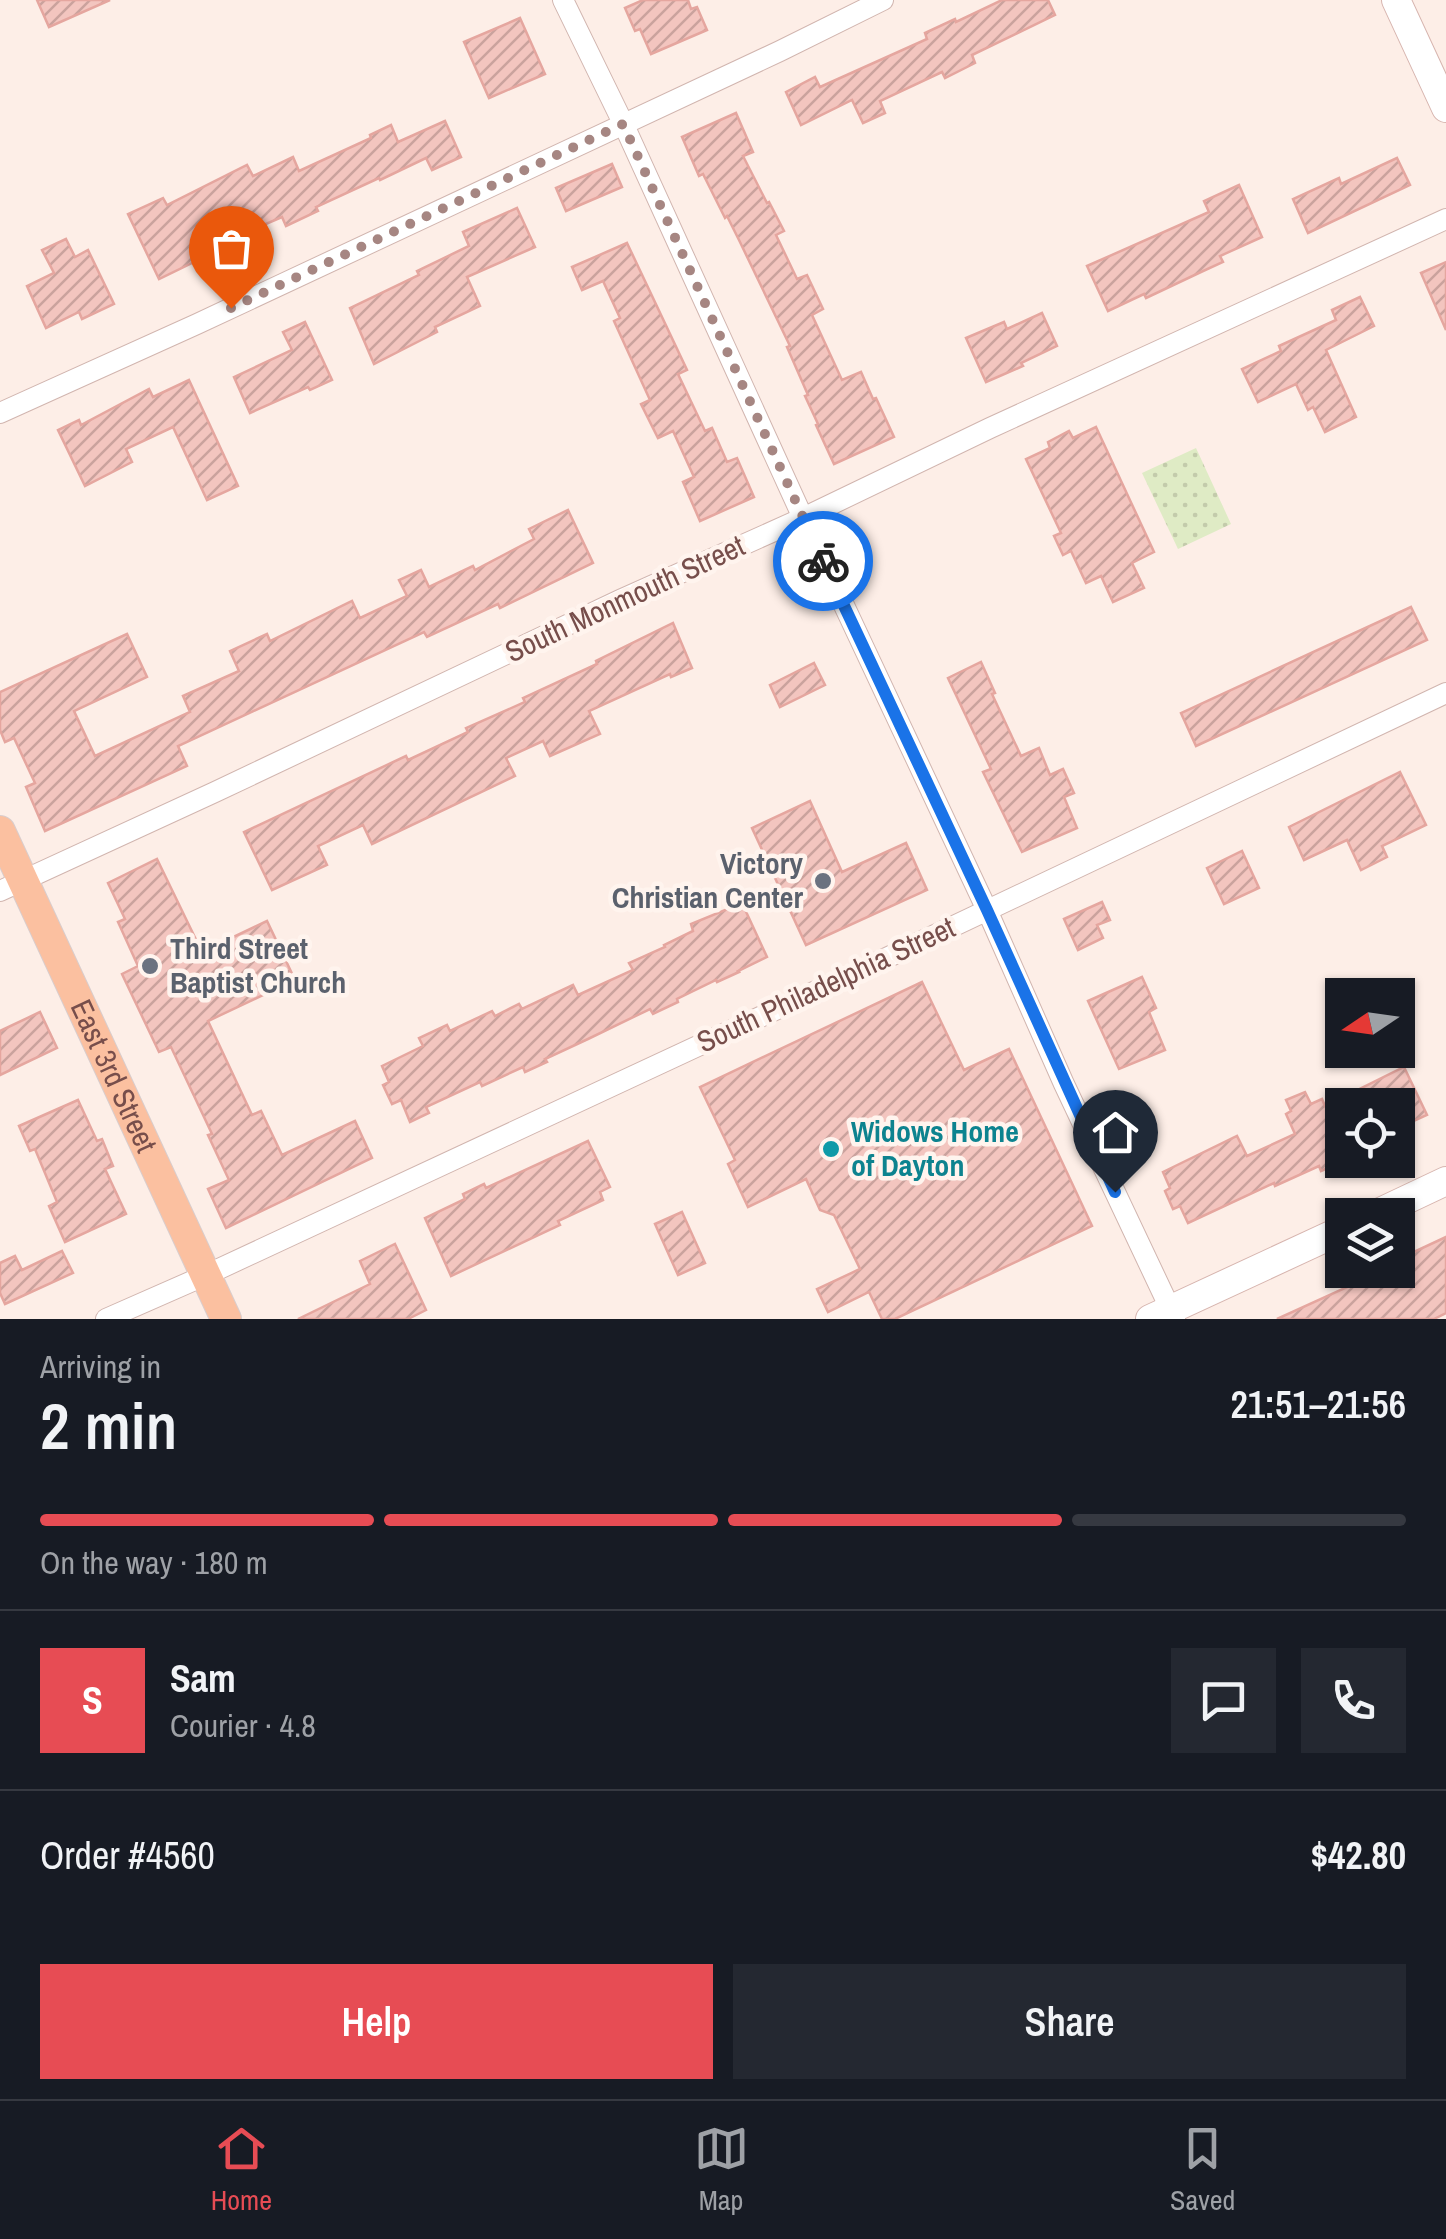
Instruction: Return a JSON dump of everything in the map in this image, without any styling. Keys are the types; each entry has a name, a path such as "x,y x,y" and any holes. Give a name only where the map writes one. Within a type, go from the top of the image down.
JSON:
{"main road":[{"name":"East 3rd Street","path":"0,832 11,886 226,1319"}],"street":[{"path":"563,0 987,910 1165,1316 1325,1238"},
{"path":"0,413 884,0"},
{"path":"1396,0 1446,108"},
{"name":"South Monmouth Street","path":"11,886 1446,219"},
{"name":"South Philadelphia Street","path":"106,1319 206,1276 1446,692"},
{"path":"1410,1198 1446,1181"}],"green space":[{"path":"1196,448 1231,524 1178,549 1142,473"}],"building":[{"path":"37,0 110,0 49,27"},
{"path":"643,0 688,0 691,9 697,7 707,30 651,54 625,8"},
{"path":"1002,0 1048,0 1055,15 972,55 975,63 945,78 942,72 880,101 885,113 863,123 852,100 801,125 786,92 815,77 820,87 927,39 925,33"},
{"path":"520,18 545,74 489,98 464,42"},
{"path":"736,113 753,152 743,156 784,231 776,235 797,279 807,275 823,309 812,315 842,380 861,372 894,437 834,464 805,396 808,395 787,347 790,346 727,216 703,174 699,176 682,137"},
{"path":"445,121 461,157 432,170 426,158 316,207 318,211 286,226 282,217 243,234 159,279 128,214 163,198 167,205 247,165 253,176 293,157 299,171 391,125 398,142"},
{"path":"1397,158 1410,185 1308,233 1293,199 1339,178 1341,184"},
{"path":"612,164 622,187 566,211 556,188"},
{"path":"1239,185 1262,237 1220,256 1223,262 1108,311 1087,266 1209,212 1204,201"},
{"path":"517,208 535,247 467,277 480,306 435,327 437,332 374,364 350,308 469,246 463,232"},
{"path":"66,239 75,257 88,250 114,304 82,319 79,312 46,328 27,286 54,273 42,250"},
{"path":"627,243 687,370 678,374 705,431 712,428 727,462 737,458 754,497 700,521 683,482 694,477 673,431 658,438 641,404 650,400 614,321 620,318 603,281 582,290 572,267"},
{"path":"1446,262 1446,330 1421,273"},
{"path":"1360,297 1374,326 1326,350 1356,417 1325,432 1313,407 1308,410 1296,384 1258,402 1242,369 1281,351 1279,346 1336,320 1332,310"},
{"path":"1042,313 1057,346 986,382 966,338 1004,322 1007,329"},
{"path":"305,322 332,380 250,413 234,377 292,350 283,332"},
{"path":"189,380 238,486 207,500 173,427 126,449 132,462 85,486 58,430 79,420 81,425 149,389 153,397"},
{"path":"1096,427 1154,552 1132,563 1144,588 1113,602 1101,576 1086,583 1071,551 1063,555 1054,536 1061,533 1026,459 1050,448 1048,442 1069,431 1073,438"},
{"path":"568,510 593,563 500,608 498,604 427,637 424,632 178,746 187,766 45,831 26,787 35,783 14,738 5,742 0,730 0,692 127,634 147,677 74,711 95,756 190,712 183,696 239,671 230,651 267,634 270,641 352,601 360,618 407,596 399,580 421,570 429,587 473,566 475,570 534,539 529,529"},
{"path":"1411,607 1427,640 1196,746 1181,713"},
{"path":"673,623 692,668 589,711 600,734 550,756 543,741 506,758 515,776 372,844 363,825 318,846 327,865 272,890 244,832 406,756 408,760 468,732 466,728 525,702 523,698"},
{"path":"981,662 1021,756 1039,748 1050,775 1063,769 1074,793 1064,797 1077,828 1022,852 983,772 991,769 948,678"},
{"path":"814,663 825,685 780,707 770,685"},
{"path":"1400,772 1426,825 1382,846 1387,857 1361,870 1347,840 1304,860 1289,827"},
{"path":"810,801 842,872 906,843 927,890 806,945 752,828"},
{"path":"1242,851 1259,888 1224,904 1207,868"},
{"path":"157,859 202,952 267,921 295,980 208,1021 252,1115 261,1111 282,1155 355,1121 372,1158 226,1228 208,1189 229,1180 208,1135 212,1134 171,1047 159,1052 122,974 138,966 118,922 125,919 108,883"},
{"path":"1102,902 1110,920 1097,925 1103,938 1078,950 1064,919"},
{"path":"742,903 767,957 653,1014 650,1009 525,1072 523,1067 482,1086 480,1082 426,1107 429,1113 410,1122 401,1100 392,1104 383,1085 389,1082 382,1066 423,1046 419,1038 447,1025 450,1031 492,1011 495,1016 519,1004 522,1009 573,985 578,995 633,970 629,963 693,931 691,924"},
{"path":"1142,977 1156,1008 1149,1012 1165,1050 1119,1069 1088,1001"},
{"name":"Widows Home of Dayton","path":"922,982 964,1070 1009,1049 1092,1226 895,1319 882,1319 869,1292 828,1312 817,1289 860,1269 834,1215 820,1210 806,1179 748,1207 728,1164 735,1160 700,1087"},
{"path":"40,1012 57,1048 0,1075 0,1031"},
{"path":"1404,1068 1414,1088 1361,1088"},
{"path":"1415,1090 1427,1115 1415,1120"},
{"path":"1305,1092 1311,1104 1322,1099 1325,1169 1321,1171 1319,1166 1275,1186 1274,1183 1188,1223 1180,1206 1173,1209 1165,1191 1170,1188 1163,1172 1237,1136 1247,1156 1295,1134 1286,1114 1291,1111 1286,1100"},
{"path":"78,1100 97,1141 102,1139 113,1166 105,1169 126,1214 65,1242 49,1206 57,1202 35,1149 30,1151 19,1126"},
{"path":"588,1141 610,1187 600,1192 603,1200 558,1221 560,1225 451,1276 425,1218 465,1199 463,1194 484,1184 486,1188"},
{"path":"682,1212 705,1263 678,1275 655,1224"},
{"path":"1446,1237 1446,1313 1434,1319 1277,1319 1345,1288 1415,1288 1415,1251"},
{"path":"395,1244 426,1310 408,1319 298,1319 370,1284 360,1261"},
{"path":"62,1251 73,1273 5,1304 0,1293 0,1263 15,1256 22,1270"}],"way so far":[{"path":"231,308 623,124 823,561"}],"place":[{"name":"Victory Christian Center","path":"823,881"},
{"name":"Third Street Baptist Church","path":"150,966"},
{"name":"Widows Home of Dayton","path":"831,1149"}],"route":[{"path":"823,561 1115,1192"}]}
